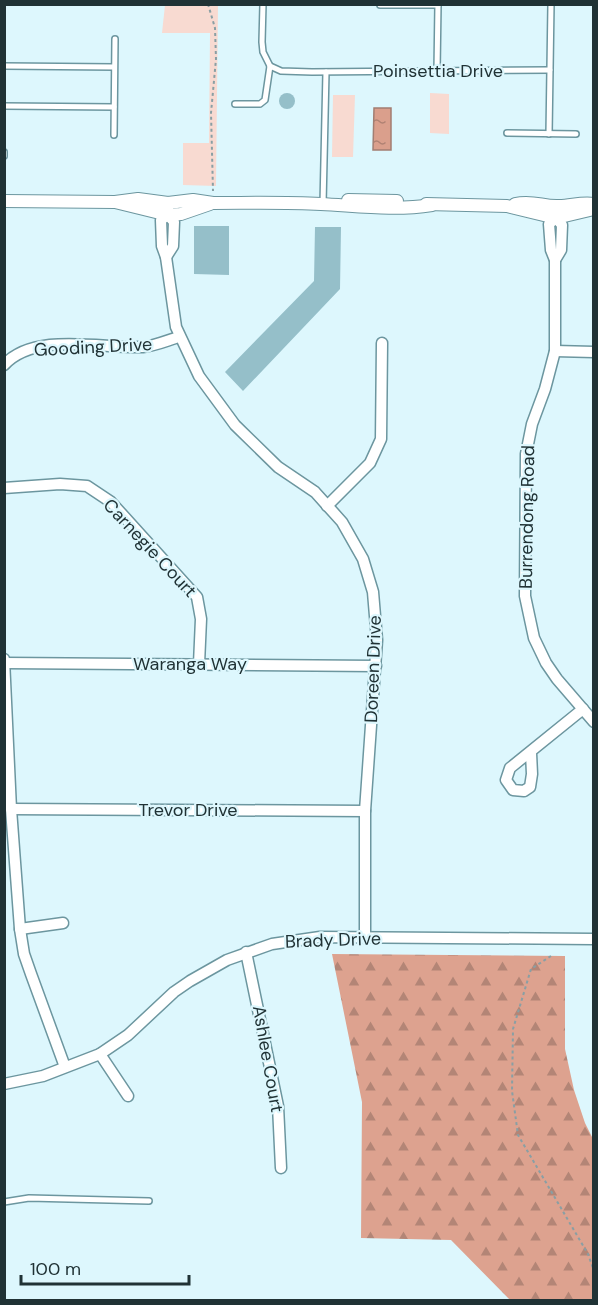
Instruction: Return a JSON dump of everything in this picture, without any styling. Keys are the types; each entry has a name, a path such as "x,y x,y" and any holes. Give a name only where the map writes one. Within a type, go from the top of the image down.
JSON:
{"street":[{"path":"4,201 115,202 138,199 168,209 193,200 213,203 323,204 348,200 371,200 432,205 507,206 535,202 556,212 594,209"},
{"path":"556,212 575,203 594,204"},
{"name":"Doreen Drive","path":"168,209 174,222 173,246 166,257 179,337 199,376 235,425 278,467 315,492 342,522 363,559 374,592 377,640 365,811 365,938"},
{"name":"Burrendong Road","path":"556,212 561,225 561,250 555,260 555,351 532,424 526,454 525,596 529,621 540,651 557,679 594,722"},
{"name":"Gooding Drive","path":"6,361 24,351 42,346 146,347 179,337"},
{"path":"327,506 370,463 381,439 381,343"},
{"path":"555,351 594,352"},
{"name":"Carnegie Court","path":"4,488 60,484 87,486 111,502 198,597 201,619 199,664"},
{"path":"5,661 11,809 20,929 24,954 65,1067"},
{"name":"Waranga Way","path":"5,661 376,666"},
{"path":"531,753 583,709"},
{"name":"Trevor Drive","path":"11,809 365,811"},
{"path":"20,929 63,923"},
{"name":"Brady Drive","path":"4,1084 30,1080 100,1054 128,1035 174,992 210,968 246,952 300,938 594,939"},
{"name":"Ashlee Court","path":"246,952 278,1106 281,1168"},
{"path":"100,1054 128,1096"}],"lane":[{"path":"235,104 263,103 266,96 270,66 263,52 263,4"},
{"path":"549,134 551,4"},
{"path":"380,5 438,5 437,71"},
{"path":"114,135 115,39"},
{"path":"4,66 114,67"},
{"name":"Poinsettia Drive","path":"270,66 281,71 326,72 550,70"},
{"path":"323,204 326,72"},
{"path":"4,106 114,106"},
{"path":"507,133 576,134"},
{"path":"4,1202 30,1198 149,1201"}],"path":[{"path":"208,4 215,28 216,59 211,113 213,203"},
{"path":"551,956 531,969 513,1029 512,1091 518,1136 588,1254 594,1271"}],"green space":[{"path":"332,954 565,956 565,1049 574,1090 593,1139 593,1300 510,1300 451,1240 361,1238 362,1102"}],"shaded area":[{"path":"165,5 218,5 216,186 183,185 183,143 209,143 210,33 162,33"},
{"path":"430,93 449,94 449,134 430,133"},
{"path":"333,95 355,95 353,157 332,157"}],"water":[{"path":"374,108 391,108 391,150 373,150"}],"building":[{"path":"287,93 295,101 287,109 279,101"},
{"path":"194,226 229,226 229,275 194,274"},
{"path":"315,227 341,227 340,289 243,391 225,372 314,281"}]}
